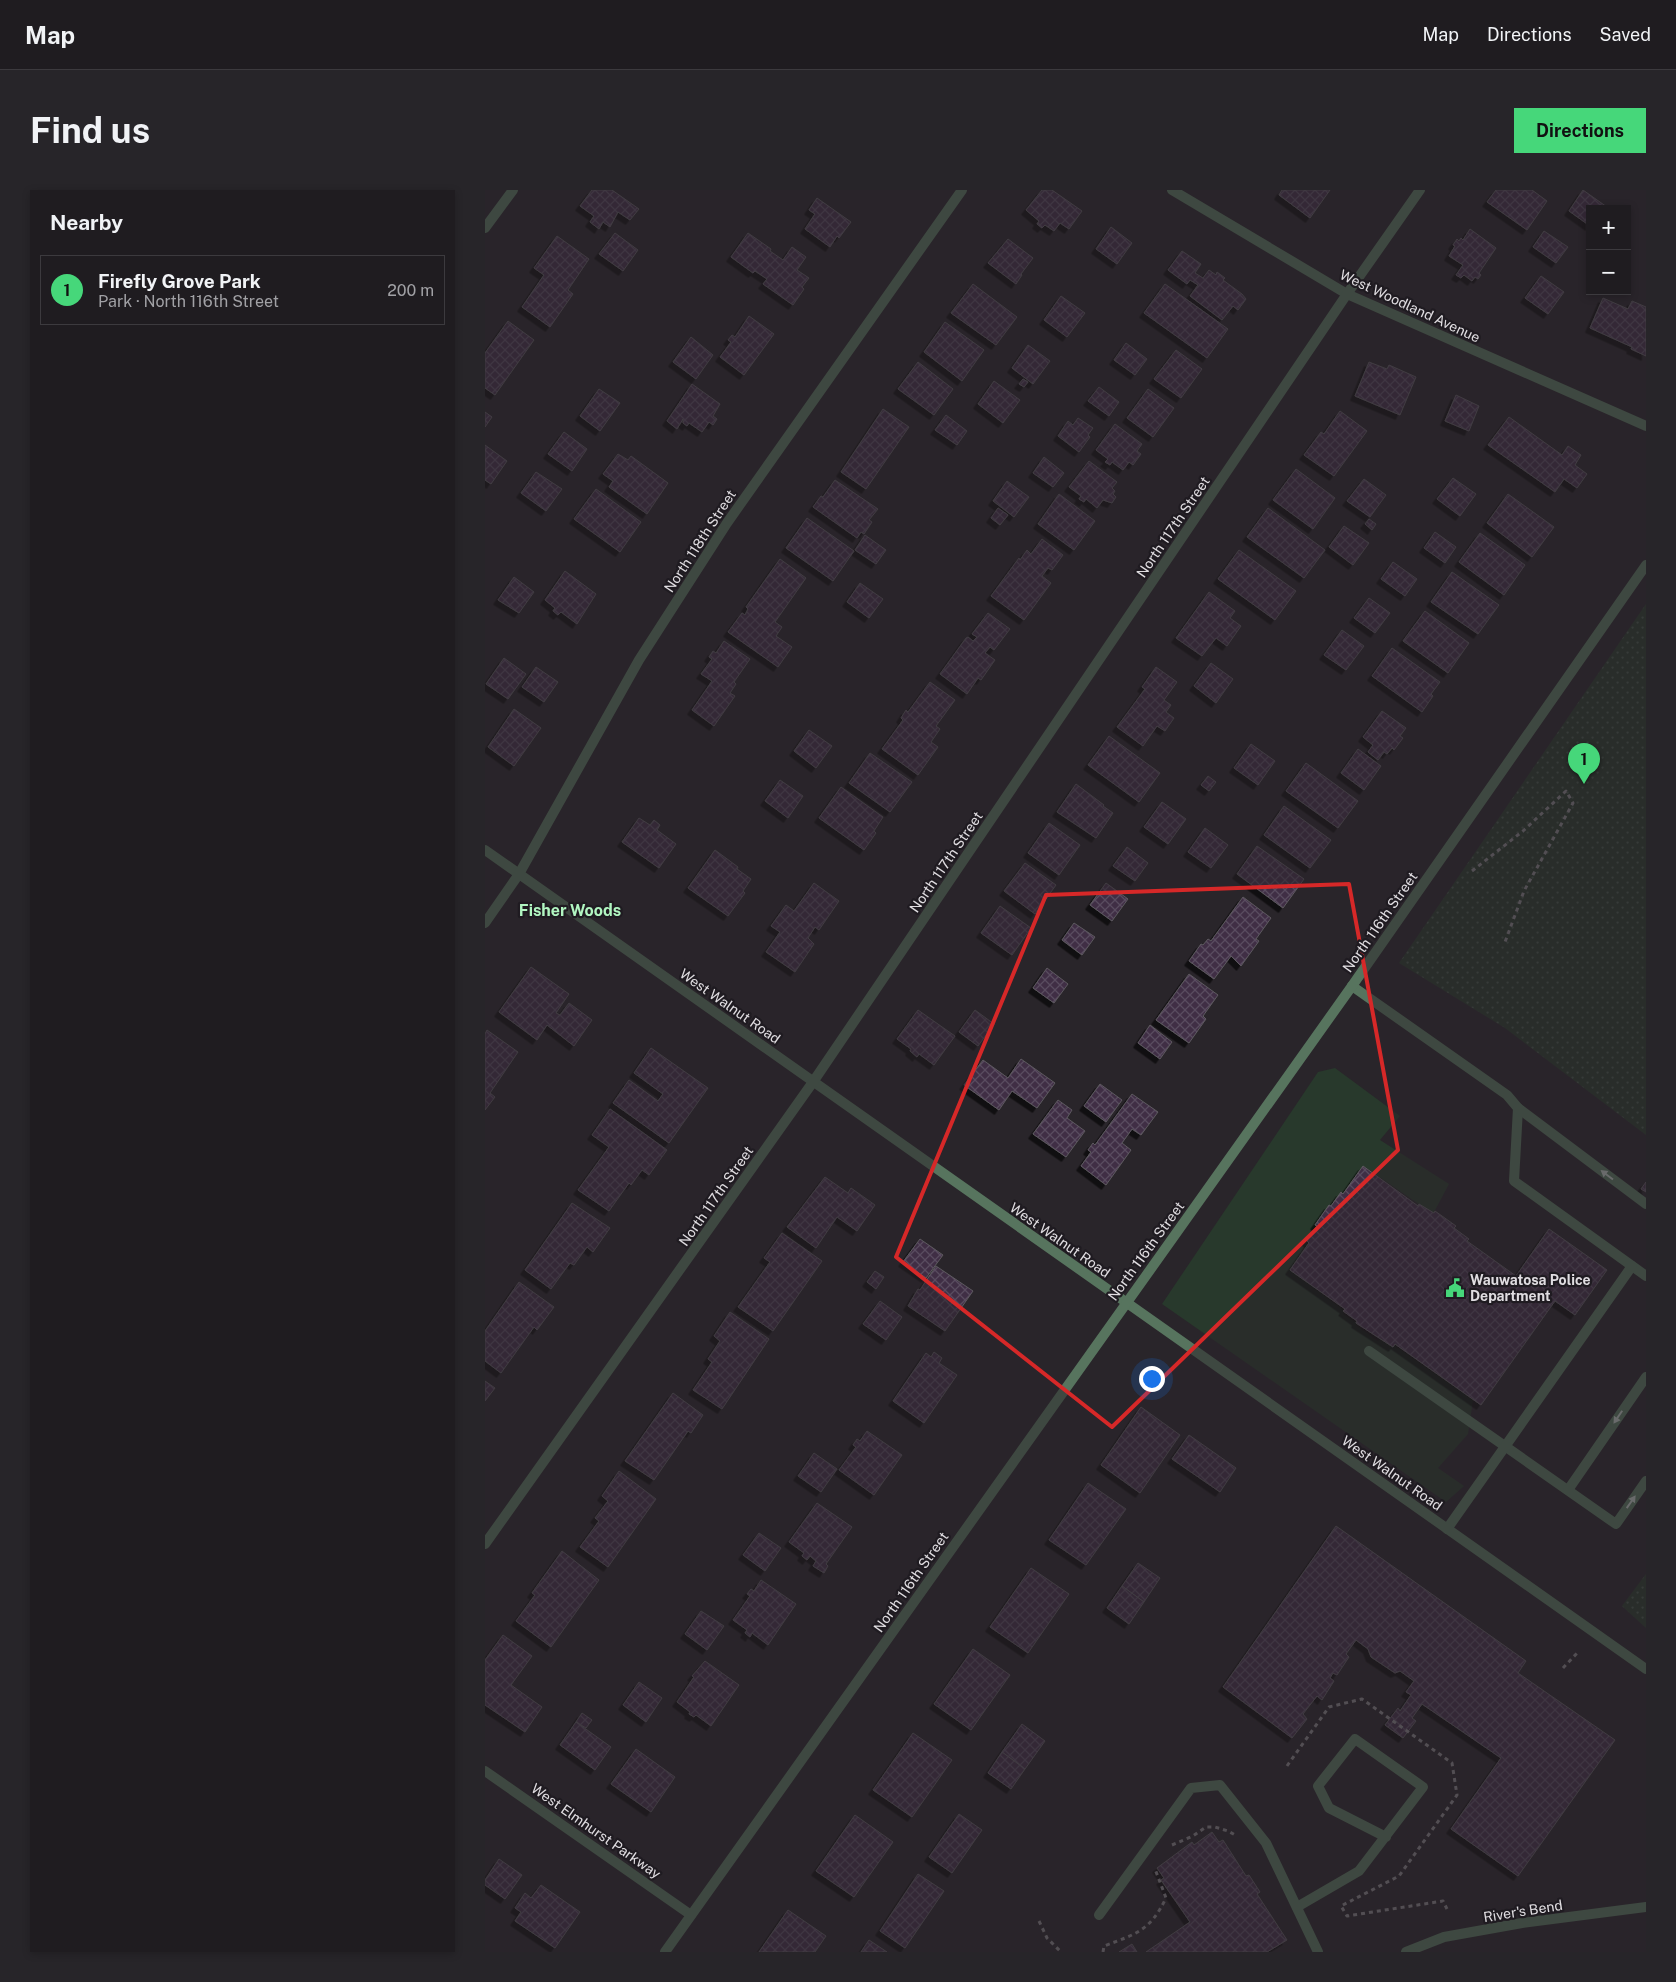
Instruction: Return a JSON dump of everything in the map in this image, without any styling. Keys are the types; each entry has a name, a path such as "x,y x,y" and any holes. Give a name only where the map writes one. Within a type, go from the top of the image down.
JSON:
{"street":[{"path":"485,228 513,190"},
{"name":"North 118th Street","path":"485,923 519,874 639,660 727,523 962,190"},
{"name":"West Woodland Avenue","path":"1172,190 1347,294 1646,426"},
{"name":"North 117th Street","path":"485,1544 813,1082 1347,294 1421,190"},
{"name":"North 116th Street","path":"665,1952 1352,986 1646,565"},
{"name":"West Walnut Road","path":"485,850 1646,1668"},
{"path":"1352,986 1507,1095 1518,1108 1646,1204"},
{"path":"1518,1108 1514,1181 1646,1276"},
{"path":"1447,1529 1631,1266"},
{"path":"1369,1351 1616,1524 1646,1481"},
{"path":"1568,1490 1646,1377"},
{"path":"1297,1907 1359,1871 1385,1837 1423,1787 1355,1739 1318,1786 1329,1808 1385,1837"},
{"name":"West Elmhurst Parkway","path":"485,1771 691,1915"},
{"path":"1099,1915 1191,1788 1220,1785 1266,1843 1318,1952"},
{"name":"River's Bend","path":"1407,1952 1444,1937 1646,1907"}],"path":[{"path":"1472,871 1523,831 1566,790 1573,803 1524,891 1505,942"},
{"path":"1563,1668 1579,1651"},
{"path":"1168,1848 1206,1827 1215,1827 1229,1831 1240,1838"},
{"path":"1103,1952 1104,1946 1142,1931 1159,1913 1166,1898 1154,1870 1155,1865"},
{"path":"1039,1920 1047,1938 1061,1952"}],"highlighted area":[{"path":"1349,884 1398,1150 1112,1427 896,1257 1046,895"}],"green space":[{"path":"1646,604 1646,1135 1505,1028 1399,963"},
{"path":"1335,1068 1400,1116 1380,1140 1449,1184 1433,1214 1365,1167 1344,1197 1333,1206 1327,1208 1316,1223 1311,1241 1290,1270 1345,1311 1343,1314 1378,1341 1381,1338 1393,1347 1394,1345 1473,1400 1468,1434 1438,1468 1464,1486 1446,1502 1162,1304 1318,1072"},
{"path":"1646,1574 1646,1628 1622,1606"}],"building":[{"path":"592,190 612,190 639,209 630,220 618,212 610,227 603,222 599,229 590,222 594,216 580,206"},
{"path":"1042,190 1052,190 1082,211 1069,229 1060,223 1054,231 1045,225 1042,228 1037,224 1039,221 1026,210"},
{"path":"1282,190 1330,190 1310,218 1279,195"},
{"path":"1496,190 1532,190 1547,201 1527,230 1487,202"},
{"path":"1583,190 1604,205 1586,205 1586,223 1569,211"},
{"path":"817,198 851,222 839,238 837,236 830,247 805,229 815,214 809,210"},
{"path":"1111,227 1132,243 1117,264 1096,249"},
{"path":"1470,229 1496,248 1479,273 1481,275 1478,279 1475,277 1472,281 1464,275 1461,278 1456,275 1463,265 1449,256 1457,239 1459,241 1461,238 1463,240"},
{"path":"1544,231 1568,247 1556,263 1533,247"},
{"path":"615,233 638,250 623,271 599,254"},
{"path":"748,233 783,260 792,247 806,257 797,270 809,278 793,305 763,284 767,279 755,271 753,273 731,257"},
{"path":"557,236 589,259 568,290 573,294 550,327 522,307 544,275 534,268"},
{"path":"1008,239 1033,258 1016,284 988,263"},
{"path":"1182,251 1201,264 1195,273 1203,278 1209,270 1216,275 1217,272 1225,278 1223,280 1242,294 1246,299 1238,310 1233,306 1222,320 1190,296 1198,285 1190,280 1187,284 1168,270"},
{"path":"1541,276 1564,292 1548,314 1525,298"},
{"path":"973,284 1017,317 996,345 951,313"},
{"path":"1165,284 1228,329 1207,358 1144,313"},
{"path":"1061,296 1085,313 1067,337 1044,320"},
{"path":"1603,298 1628,309 1632,301 1646,307 1646,356 1631,349 1632,347 1590,328"},
{"path":"749,316 774,334 744,375 720,357 731,342 728,340 732,335 735,337"},
{"path":"508,321 534,340 495,395 485,388 485,353"},
{"path":"945,322 984,350 962,381 924,352"},
{"path":"691,337 713,355 696,379 673,362"},
{"path":"1126,343 1147,359 1135,375 1114,360"},
{"path":"1028,345 1050,361 1033,384 1012,368"},
{"path":"1176,350 1202,369 1181,398 1154,379"},
{"path":"918,362 953,389 934,415 898,389"},
{"path":"1369,362 1387,369 1389,365 1416,377 1400,415 1355,396"},
{"path":"1023,379 1028,382 1024,387 1019,384"},
{"path":"994,381 1020,400 1003,423 978,404"},
{"path":"692,384 720,404 713,416 717,419 713,425 709,422 702,432 689,423 687,426 683,423 683,419 677,429 667,421"},
{"path":"1099,387 1119,402 1109,416 1088,401"},
{"path":"599,389 620,403 600,431 580,416"},
{"path":"1148,389 1174,408 1153,437 1127,418"},
{"path":"1456,395 1479,406 1469,431 1445,421"},
{"path":"883,409 909,427 866,489 841,472"},
{"path":"1340,411 1367,431 1334,476 1304,455 1321,432 1324,434"},
{"path":"485,412 492,417 485,427"},
{"path":"946,415 967,431 957,445 935,430"},
{"path":"1509,417 1562,455 1568,446 1581,455 1575,465 1587,474 1577,488 1564,479 1555,492 1488,445"},
{"path":"1078,418 1093,428 1088,435 1090,437 1079,452 1058,436 1068,421 1073,425"},
{"path":"1115,424 1142,444 1137,451 1141,454 1133,465 1129,462 1123,470 1112,462 1110,465 1105,462 1108,459 1096,450"},
{"path":"564,432 587,449 572,471 548,454"},
{"path":"485,445 507,461 491,484 485,480"},
{"path":"618,454 628,460 631,456 668,483 647,514 609,487 613,481 603,474"},
{"path":"1044,457 1064,473 1053,487 1033,473"},
{"path":"1089,461 1117,482 1112,488 1115,491 1113,494 1116,497 1112,503 1103,500 1097,508 1086,499 1084,502 1079,499 1081,496 1069,487"},
{"path":"1296,469 1335,498 1313,529 1273,500"},
{"path":"536,472 562,489 546,511 521,493"},
{"path":"1453,478 1476,494 1460,516 1437,499"},
{"path":"1364,479 1386,495 1370,517 1347,501"},
{"path":"835,480 878,509 869,520 872,522 864,534 861,532 857,538 813,507"},
{"path":"1007,481 1029,497 1014,517 993,501"},
{"path":"596,489 641,522 620,552 574,519"},
{"path":"1059,494 1095,521 1074,550 1038,524"},
{"path":"1508,494 1554,527 1532,557 1487,523"},
{"path":"998,508 1008,515 1000,525 991,518"},
{"path":"1268,508 1325,550 1304,578 1247,537"},
{"path":"807,518 854,551 833,581 786,548"},
{"path":"1369,519 1376,524 1372,530 1365,524"},
{"path":"1344,526 1369,543 1353,565 1329,547"},
{"path":"1435,532 1456,547 1445,563 1424,548"},
{"path":"1480,533 1525,565 1504,595 1459,562"},
{"path":"865,535 886,550 876,564 855,550"},
{"path":"1042,539 1063,555 1052,570 1048,568 1042,576 1051,583 1024,620 991,596 1019,558 1020,560 1027,550 1031,554"},
{"path":"1239,550 1296,591 1275,620 1218,579"},
{"path":"780,559 806,578 775,622 782,627 776,636 792,647 778,667 728,632 742,613 745,615 748,609 746,607"},
{"path":"1393,562 1417,579 1405,596 1381,579"},
{"path":"565,571 596,594 577,624 561,612 558,615 553,611 555,608 545,600"},
{"path":"1452,572 1499,605 1478,634 1431,602"},
{"path":"514,577 534,592 519,613 498,600"},
{"path":"860,583 883,599 869,618 847,602"},
{"path":"1209,592 1235,611 1230,618 1241,626 1227,646 1216,638 1202,656 1176,638"},
{"path":"1369,598 1390,613 1375,633 1354,618"},
{"path":"1425,611 1469,643 1448,673 1403,641"},
{"path":"988,613 1010,629 994,650 990,647 985,653 995,660 981,680 978,678 967,694 940,674 966,638 968,637 973,641 977,637 972,634"},
{"path":"1342,630 1364,646 1346,670 1324,655"},
{"path":"724,641 750,659 734,682 736,684 730,693 735,696 714,726 692,710 712,681 701,674 712,659 709,657 713,651 716,653"},
{"path":"1392,648 1440,682 1431,694 1433,696 1422,712 1372,676"},
{"path":"504,658 526,674 508,699 486,684"},
{"path":"1211,663 1233,679 1216,703 1194,686"},
{"path":"536,667 558,682 544,702 522,687"},
{"path":"1156,667 1177,682 1164,700 1171,705 1166,712 1174,718 1165,731 1157,726 1143,746 1117,727 1145,689 1142,687"},
{"path":"930,682 955,700 936,726 940,729 931,742 938,747 918,775 882,749 903,720 901,718 906,710 908,712"},
{"path":"514,709 541,728 514,766 488,747"},
{"path":"1382,711 1406,728 1400,736 1403,738 1394,750 1392,748 1387,754 1384,752 1378,760 1368,752 1373,745 1363,737"},
{"path":"809,730 832,746 816,768 794,751"},
{"path":"1109,736 1160,773 1139,802 1088,765"},
{"path":"1251,744 1275,761 1258,785 1234,768"},
{"path":"1358,749 1381,766 1364,790 1341,773"},
{"path":"870,753 912,782 890,812 849,783"},
{"path":"1306,763 1358,801 1338,828 1286,791"},
{"path":"1208,776 1216,782 1209,791 1201,785"},
{"path":"780,780 803,796 788,818 765,801"},
{"path":"1076,784 1113,813 1096,838 1057,812"},
{"path":"841,787 883,817 874,831 876,833 864,850 819,818"},
{"path":"1162,802 1186,819 1168,844 1144,827"},
{"path":"1284,806 1331,840 1310,868 1264,835"},
{"path":"639,818 650,825 654,820 660,825 657,830 676,844 659,868 622,842"},
{"path":"1049,823 1080,845 1059,875 1028,853"},
{"path":"1205,828 1228,845 1211,868 1188,852"},
{"path":"1257,846 1304,879 1283,908 1237,874"},
{"path":"1127,847 1148,863 1135,881 1113,866"},
{"path":"715,850 751,879 743,891 745,893 728,916 688,888"},
{"path":"1025,863 1056,885 1035,914 1004,891"},
{"path":"814,883 839,901 819,930 815,927 808,938 814,944 795,972 766,952 780,932 771,926 786,905 794,911"},
{"path":"1106,883 1128,899 1112,921 1090,905"},
{"path":"1243,897 1271,918 1256,939 1259,941 1241,966 1231,956 1214,979 1189,961 1201,944 1203,945 1208,939 1211,941"},
{"path":"1000,906 1031,928 1012,955 981,933"},
{"path":"1074,923 1095,937 1082,955 1062,940"},
{"path":"531,967 569,994 556,1013 560,1015 569,1003 592,1020 574,1046 547,1025 537,1040 499,1012"},
{"path":"1047,968 1068,984 1054,1003 1033,988"},
{"path":"1189,974 1218,995 1203,1016 1206,1019 1189,1043 1156,1020"},
{"path":"918,1010 955,1036 934,1065 919,1054 917,1057 910,1051 911,1049 897,1039"},
{"path":"975,1010 994,1024 978,1046 959,1032"},
{"path":"1150,1025 1172,1042 1160,1059 1138,1043"},
{"path":"487,1030 518,1052 490,1093 495,1097 485,1110 485,1034"},
{"path":"651,1048 708,1088 669,1143 613,1103 629,1080 658,1101 663,1094 634,1073"},
{"path":"1021,1059 1055,1083 1037,1108 1012,1091 999,1110 964,1085 983,1060 1008,1078"},
{"path":"1100,1084 1122,1100 1106,1122 1084,1106"},
{"path":"1132,1094 1158,1112 1141,1135 1132,1129 1122,1143 1131,1150 1106,1185 1081,1166 1091,1152 1088,1150 1093,1143 1095,1145"},
{"path":"1058,1100 1072,1110 1067,1118 1085,1131 1066,1157 1033,1134"},
{"path":"610,1109 667,1150 649,1175 642,1170 631,1185 629,1183 609,1211 578,1190 609,1147 592,1135"},
{"name":"Wauwatosa Police Department","path":"1363,1166 1418,1206 1419,1204 1434,1213 1435,1211 1456,1226 1454,1228 1469,1239 1467,1241 1516,1276 1549,1229 1607,1270 1575,1315 1555,1301 1481,1405 1395,1344 1393,1347 1356,1323 1357,1321 1343,1311 1345,1309 1290,1270 1309,1243 1307,1241 1317,1226 1315,1225 1329,1205 1331,1206 1341,1192 1343,1194"},
{"path":"825,1177 848,1193 851,1188 875,1205 857,1231 837,1217 816,1248 787,1227"},
{"path":"1646,1182 1646,1192 1641,1189"},
{"path":"572,1203 610,1228 593,1252 587,1247 574,1265 570,1263 551,1289 525,1270"},
{"path":"782,1233 822,1261 773,1331 738,1307 770,1262 764,1258"},
{"path":"920,1239 943,1255 926,1278 903,1262"},
{"path":"936,1266 973,1291 945,1331 908,1306 918,1289 920,1290"},
{"path":"875,1271 884,1277 876,1289 867,1282"},
{"path":"519,1282 554,1307 537,1330 534,1327 501,1373 485,1361 485,1331"},
{"path":"880,1301 902,1317 886,1340 863,1324"},
{"path":"730,1312 769,1339 722,1409 693,1390 712,1362 708,1359 720,1341 714,1336"},
{"path":"934,1352 942,1358 939,1363 957,1375 924,1423 893,1401 926,1353 931,1357"},
{"path":"485,1381 495,1388 485,1401"},
{"path":"673,1393 703,1415 691,1433 688,1431 654,1480 625,1461"},
{"path":"1141,1407 1180,1435 1140,1493 1101,1465"},
{"path":"867,1431 902,1455 874,1495 839,1470 856,1447 853,1445 857,1439 860,1441"},
{"path":"1189,1435 1236,1468 1220,1492 1172,1459"},
{"path":"814,1453 837,1469 821,1492 798,1476"},
{"path":"619,1471 656,1499 608,1567 580,1547 599,1521 595,1518 608,1501 602,1496"},
{"path":"1088,1483 1126,1509 1086,1565 1049,1540"},
{"path":"817,1503 852,1527 826,1564 828,1566 824,1573 813,1566 816,1561 810,1556 807,1560 802,1556 804,1553 789,1542"},
{"path":"1336,1526 1526,1661 1518,1673 1615,1740 1518,1876 1451,1829 1501,1758 1422,1704 1412,1718 1416,1721 1403,1738 1385,1725 1398,1708 1400,1711 1411,1695 1406,1692 1414,1681 1400,1671 1395,1673 1371,1657 1368,1649 1356,1640 1346,1654 1349,1657 1337,1675 1333,1673 1330,1678 1334,1681 1322,1700 1317,1696 1303,1714 1307,1719 1292,1738 1223,1687"},
{"path":"759,1533 781,1548 765,1571 743,1555"},
{"path":"562,1551 599,1580 551,1647 516,1621 535,1595 532,1593"},
{"path":"1138,1563 1160,1578 1144,1602 1122,1586"},
{"path":"1031,1568 1069,1594 1028,1653 990,1627"},
{"path":"761,1580 796,1604 768,1645 752,1633 750,1637 745,1633 747,1630 733,1620 750,1596 747,1594 751,1589 754,1591"},
{"path":"1122,1586 1144,1602 1129,1624 1107,1608"},
{"path":"701,1611 724,1626 707,1650 685,1634"},
{"path":"503,1635 532,1656 511,1685 542,1707 525,1732 485,1705 485,1660"},
{"path":"973,1649 1010,1675 971,1730 934,1704"},
{"path":"705,1661 739,1685 711,1726 696,1715 694,1717 689,1714 690,1712 677,1702 694,1677 692,1676"},
{"path":"639,1682 662,1698 646,1722 623,1705"},
{"path":"582,1713 592,1720 586,1728 576,1722"},
{"path":"576,1722 611,1747 595,1770 560,1745"},
{"path":"1022,1724 1045,1741 1025,1769 1002,1752"},
{"path":"913,1733 952,1760 912,1817 873,1790"},
{"path":"636,1749 675,1777 651,1812 611,1784"},
{"path":"1002,1752 1025,1769 1011,1789 988,1773"},
{"path":"959,1814 982,1830 952,1873 929,1857"},
{"path":"855,1815 893,1842 854,1897 816,1871"},
{"path":"1212,1832 1219,1842 1223,1840 1246,1876 1249,1875 1260,1892 1257,1894 1287,1940 1267,1952 1146,1952 1190,1922 1161,1880 1164,1878 1157,1868 1192,1842 1194,1845"},
{"path":"499,1859 522,1875 505,1899 485,1885 485,1880"},
{"path":"918,1874 944,1891 905,1948 880,1931"},
{"path":"541,1885 580,1912 555,1948 515,1921 521,1912 515,1908 525,1893 531,1898"},
{"path":"788,1910 826,1936 815,1952 759,1952"},
{"path":"869,1940 887,1952 861,1952"},
{"path":"1132,1944 1137,1952 1119,1952"}],"place":[{"name":"Firefly Grove Park","path":"1584,784"},
{"name":"Wauwatosa Police Department","path":"1455,1288"}],"district":[{"name":"Fisher Woods","path":"570,910"}]}
